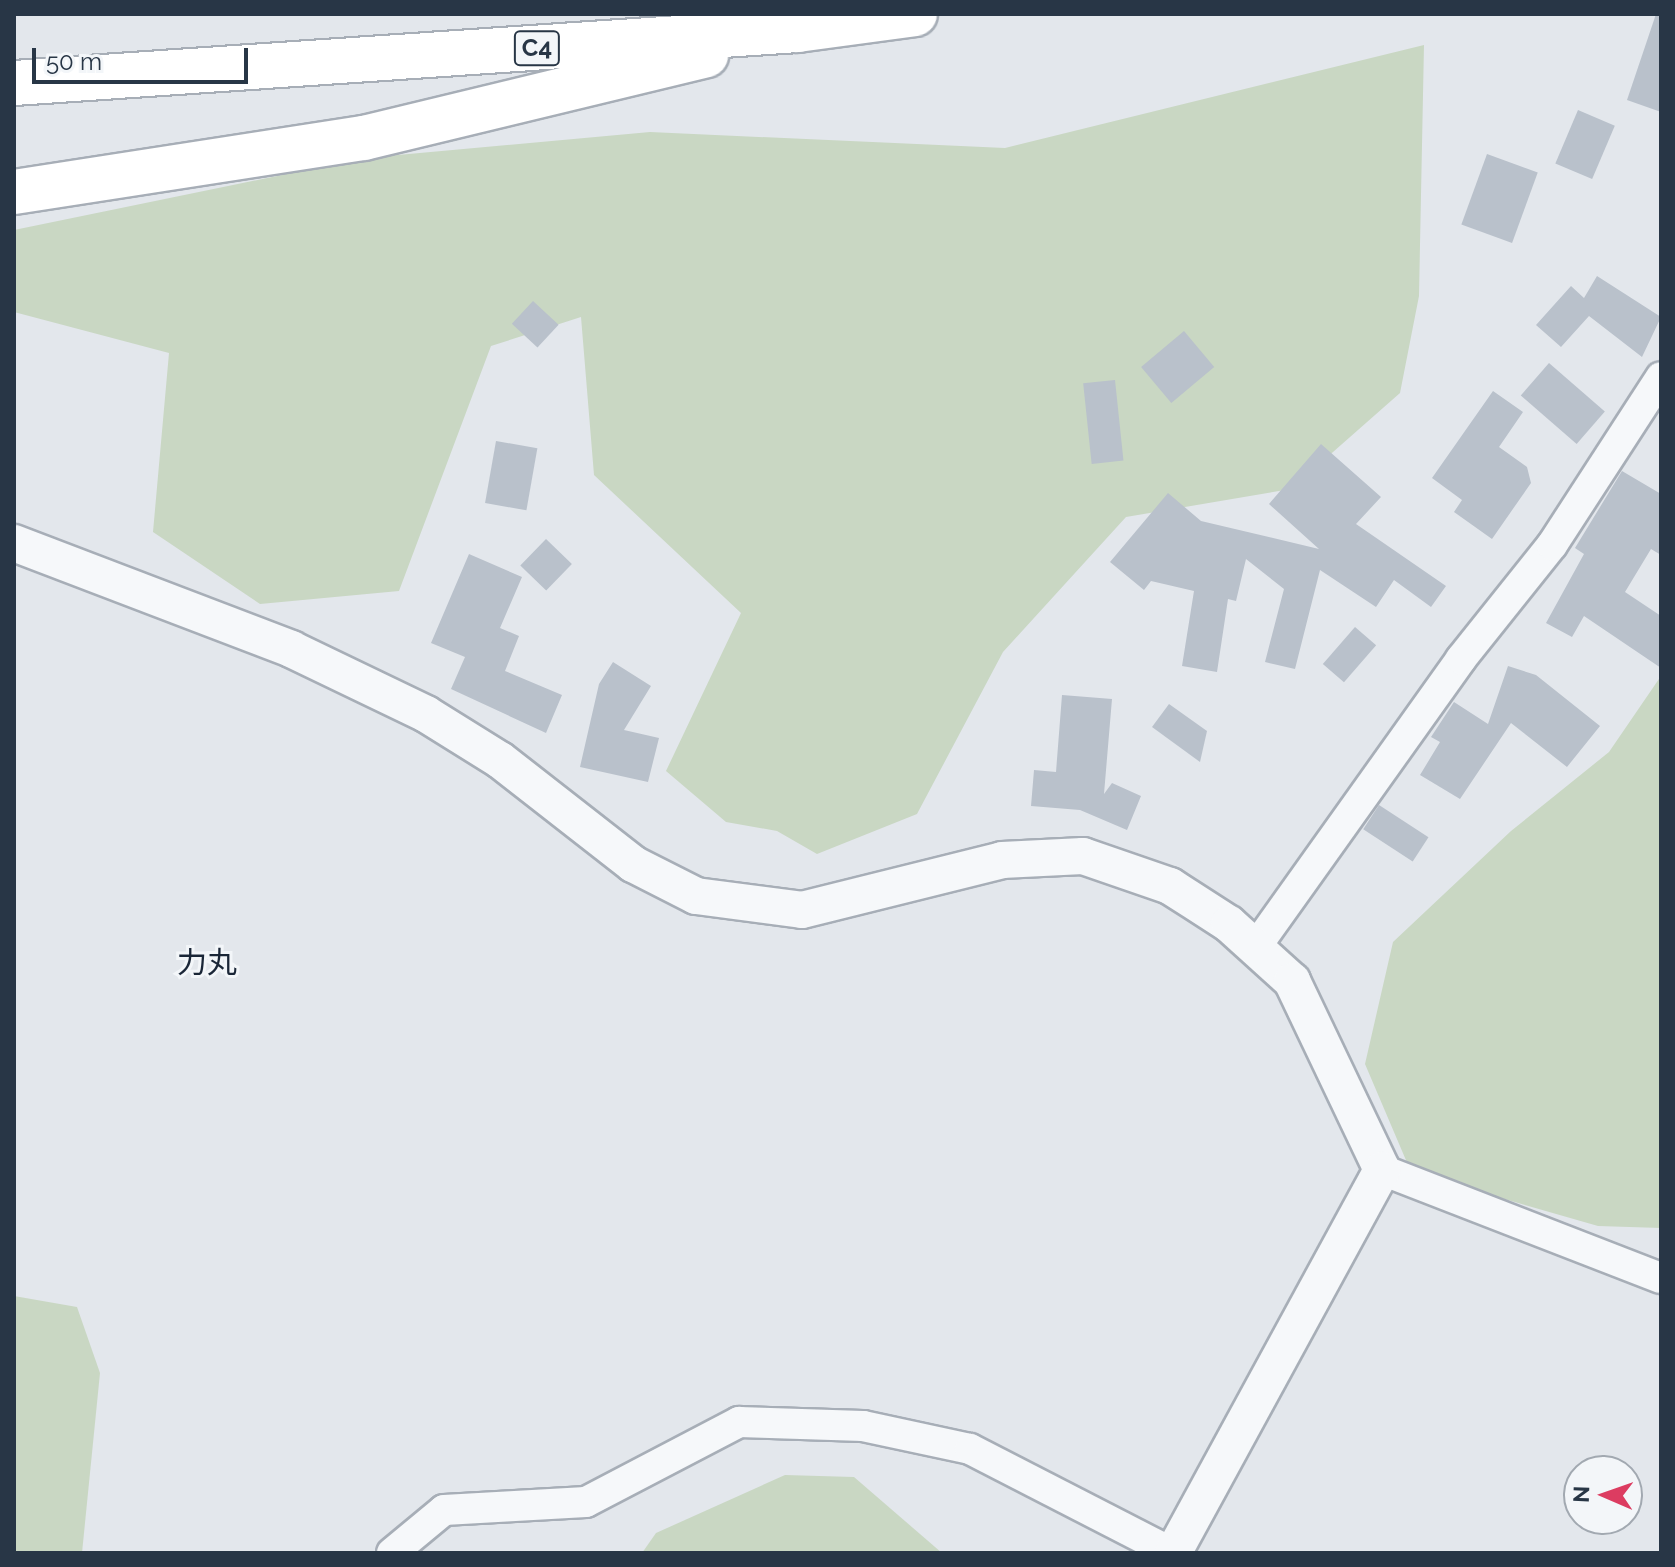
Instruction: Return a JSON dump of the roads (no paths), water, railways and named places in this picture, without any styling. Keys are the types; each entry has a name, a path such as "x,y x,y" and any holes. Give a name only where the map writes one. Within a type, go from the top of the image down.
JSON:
{"highway":[{"name":"C4","path":"14,83 797,30 915,14"},
{"path":"14,192 364,138 797,30"},
{"path":"14,60 278,66"}],"street":[{"path":"1255,948 1461,659 1552,545 1661,377"},
{"path":"14,543 291,649 426,714 500,760 621,856 696,896 802,910 1002,860 1083,856 1170,886 1255,948 1292,981 1382,1170 1661,1278"},
{"path":"392,1553 444,1510 586,1502 739,1422 863,1426 970,1449 1172,1553 1382,1170"}],"district":[{"name":"力丸","path":"207,963"}]}
